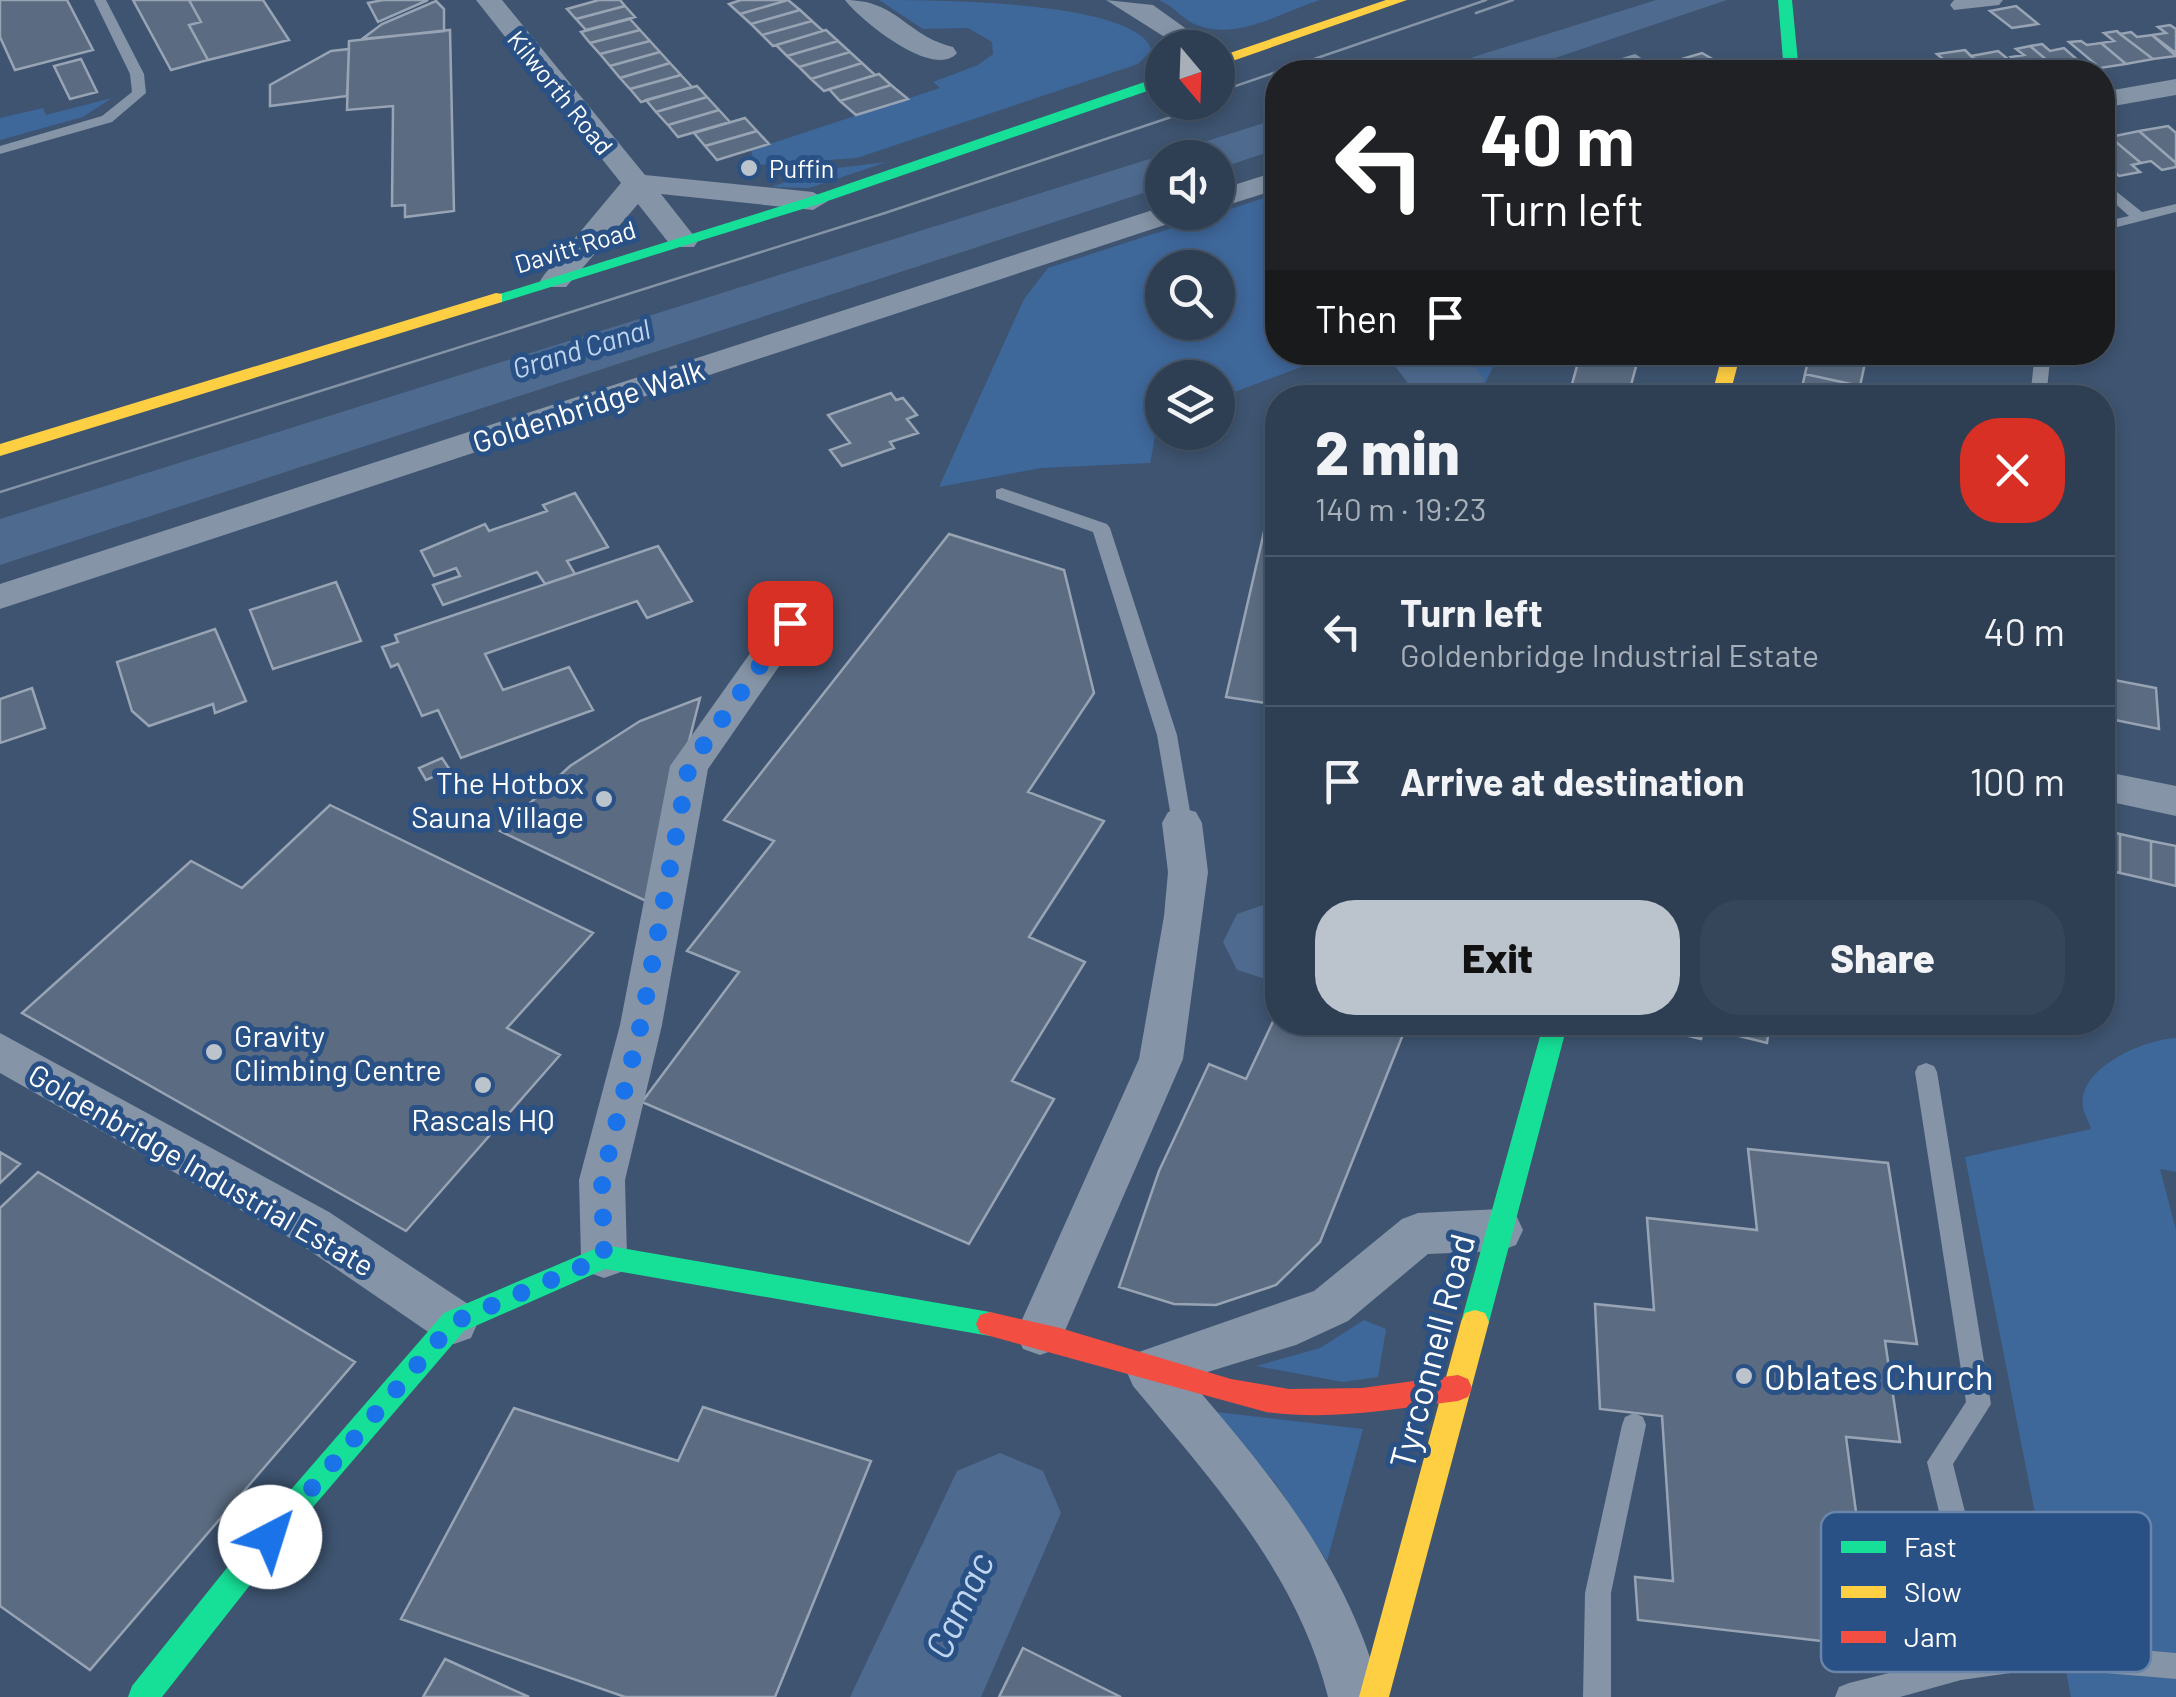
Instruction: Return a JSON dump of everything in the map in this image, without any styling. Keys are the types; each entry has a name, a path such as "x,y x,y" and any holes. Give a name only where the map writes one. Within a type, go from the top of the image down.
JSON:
{"main road":[{"path":"1235,56 1400,0"},
{"path":"1780,4 1790,60"},
{"name":"Davitt Road","path":"2,442 814,201 1145,87"},
{"name":"Tyrconnell Road","path":"1371,1696 1552,1035"},
{"path":"143,1697 285,1518 454,1322 604,1257 1040,1333 1150,1370 1268,1400 1342,1401 1458,1388"}],"street":[{"name":"Kilworth Road","path":"489,0 683,241"},
{"path":"858,0 928,52 944,53"},
{"path":"1118,0 1144,10 1173,30"},
{"path":"1962,5 1990,0"},
{"path":"2115,98 2176,87"},
{"name":"Kilworth Road","path":"635,183 814,201"},
{"name":"Kilworth Road","path":"555,281 635,183"},
{"path":"1235,193 1265,183"},
{"name":"Goldenbridge Walk","path":"0,596 1145,222"},
{"path":"604,1257 602,1180 641,1024 689,766 790,623"},
{"path":"2115,788 2176,800"},
{"path":"1040,1333 1162,1059 1185,916 1188,872 1182,823"},
{"name":"Goldenbridge Industrial Estate","path":"0,1050 313,1227 454,1322"},
{"path":"1371,1696 1280,1530 1150,1370 1221,1342 1296,1323 1331,1306 1418,1234 1500,1230"}],"lane":[{"path":"0,150 107,119 139,94 137,74 100,0"},
{"path":"2115,195 2138,215"},
{"path":"2115,223 2176,208"},
{"path":"1002,494 1101,528 1167,735 1182,823"},
{"path":"1926,1072 1978,1404 1940,1462 1952,1512"},
{"path":"1596,1697 1598,1593 1634,1425"},
{"path":"2151,1664 2176,1666"},
{"path":"1849,1697 1955,1672"}],"shaded area":[{"path":"879,0 985,3 1073,12 1138,33 1145,42 1145,57 1138,64 857,158 755,165 751,150 940,88 933,82 978,65 993,54 992,42 968,28 923,29"},
{"path":"1159,0 1320,0 1261,23 1230,30 1199,26"},
{"path":"112,98 83,117 0,140 0,118 43,108 46,115"},
{"path":"887,162 809,188 771,187 820,170"},
{"path":"1265,198 1265,365 1307,365 1235,392 1235,360 1145,360 1145,450 1152,450 1150,463 1041,468 939,487 1024,299 1048,268 1166,230 1235,230 1235,208"},
{"path":"1413,365 1494,365 1484,385 1413,385"},
{"path":"2176,1038 2176,1172 2160,1169 2176,1230 2176,1697 2071,1697 2066,1672 2151,1672 2151,1512 2035,1512 1965,1157 2091,1129 2083,1107 2084,1093 2091,1080 2116,1058"},
{"path":"1364,1320 1386,1329 1378,1377 1343,1382 1256,1366 1320,1348"},
{"path":"1208,1411 1363,1429 1327,1561 1274,1481"}],"water":[{"path":"1656,0 1727,0 1550,60 1464,60"},
{"path":"1265,123 1265,153 1235,163 1235,140 1210,140"},
{"name":"Grand Canal","path":"1145,160 1145,193 0,565 0,519"}],"building":[{"path":"0,0 67,0 93,50 15,70 0,37"},
{"path":"133,0 189,0 201,22 189,25 208,60 171,70"},
{"path":"189,0 263,0 289,40 208,60 189,25 201,22"},
{"path":"428,0 378,22 368,3"},
{"path":"599,0 620,0 625,6 576,19 567,9"},
{"path":"741,0 788,0 740,14 729,4"},
{"path":"788,0 800,10 751,24 740,14"},
{"path":"436,1 444,9 444,31 362,39 382,24"},
{"path":"625,6 635,17 586,30 576,19"},
{"path":"2016,6 2038,24 2012,28 1990,11"},
{"path":"800,10 812,21 762,35 751,24"},
{"path":"630,19 640,30 590,43 581,32"},
{"path":"812,21 823,31 773,46 762,35"},
{"path":"2170,25 2176,29 2176,53 2152,35 2166,33 2158,27"},
{"path":"450,30 454,211 405,217 405,205 392,206 393,106 347,110 349,41"},
{"path":"640,30 650,41 600,54 590,43"},
{"path":"826,30 838,41 787,56 776,45"},
{"path":"2117,31 2153,59 2126,64 2101,43 2114,41 2104,33"},
{"path":"2131,32 2137,37 2152,35 2176,56 2153,59 2120,34"},
{"path":"650,41 660,52 610,66 600,54"},
{"path":"838,41 850,52 799,67 787,56"},
{"path":"2069,42 2101,43 2126,64 2090,60"},
{"path":"2042,44 2050,51 2064,48 2078,60 2047,60 2030,46"},
{"path":"2030,46 2047,60 2015,60 2011,57 2024,55 2016,49"},
{"path":"349,49 347,96 270,106 270,85 331,51"},
{"path":"1965,50 1977,60 1944,60 1937,54"},
{"path":"1998,51 2009,60 1976,60 1971,56"},
{"path":"660,52 670,63 620,78 610,66"},
{"path":"850,52 862,63 811,79 799,67"},
{"path":"1702,53 1714,60 1678,60"},
{"path":"81,59 97,92 70,99 54,66"},
{"path":"670,63 681,75 630,89 620,78"},
{"path":"862,63 875,75 824,91 811,79"},
{"path":"879,74 891,85 840,101 829,89"},
{"path":"681,75 692,87 641,102 630,89"},
{"path":"891,85 908,99 856,115 840,101"},
{"path":"697,86 707,97 656,112 646,100"},
{"path":"707,97 719,110 668,125 656,112"},
{"path":"719,110 730,122 678,137 668,125"},
{"path":"745,118 757,131 705,146 694,133"},
{"path":"2168,126 2176,133 2176,163 2139,131"},
{"path":"757,131 769,144 717,160 705,146"},
{"path":"2139,131 2176,167 2162,170 2151,161 2141,163 2115,141 2115,136"},
{"path":"2115,141 2141,163 2132,165 2140,172 2119,176 2115,172"},
{"path":"1577,365 1636,365 1631,385 1572,384"},
{"path":"1807,365 1865,365 1860,385 1805,374"},
{"path":"1805,374 1855,385 1803,385"},
{"path":"891,393 896,400 903,398 917,415 907,419 918,433 890,442 894,448 842,466 830,450 850,443 828,415"},
{"path":"575,493 608,547 567,561 575,574 545,584 537,572 443,605 433,585 460,576 456,568 434,576 421,551 485,524 489,531 547,511 543,505"},
{"path":"1265,528 1265,703 1226,697"},
{"path":"949,534 1064,570 1094,693 1028,792 1104,821 1029,937 1085,962 1012,1081 1054,1099 969,1244 642,1102 739,972 687,951 774,841 724,820"},
{"path":"658,546 692,601 647,618 637,601 485,654 503,690 569,667 593,710 461,758 438,710 422,716 398,664 391,667 382,647 398,642 395,635"},
{"path":"336,582 361,641 273,669 250,610"},
{"path":"215,629 246,701 215,713 213,704 149,726 132,711 117,662"},
{"path":"2115,680 2156,688 2159,729 2115,720"},
{"path":"32,688 45,728 0,743 0,699"},
{"name":"The Hotbox Sauna Village","path":"700,698 648,902 500,831 570,766 640,721"},
{"path":"442,758 450,770 426,780 419,768"},
{"path":"330,805 593,933 507,1028 560,1055 406,1231 22,1013 191,861 242,888"},
{"path":"2115,833 2120,834 2120,873 2115,872"},
{"path":"2120,834 2151,841 2151,880 2120,873"},
{"path":"2151,841 2176,846 2176,886 2151,880"},
{"path":"1267,1035 1403,1035 1320,1242 1276,1285 1216,1305 1174,1304 1119,1287 1159,1171 1209,1064 1246,1079"},
{"path":"1735,1035 1768,1035 1767,1043"},
{"name":"Oblates Church","path":"1748,1149 1888,1163 1917,1344 1885,1341 1900,1442 1846,1437 1856,1512 1821,1512 1821,1641 1638,1620 1635,1577 1673,1581 1662,1416 1600,1409 1595,1304 1654,1310 1647,1218 1757,1230"},
{"path":"0,1152 20,1164 0,1183"},
{"path":"38,1172 355,1362 90,1670 0,1606 0,1208"},
{"path":"703,1407 871,1461 775,1697 625,1697 401,1619 514,1408 678,1461"},
{"path":"1023,1648 1121,1697 999,1697"},
{"path":"445,1659 529,1697 423,1697"}],"waterway":[{"name":"Camac","path":"1433,365 1446,379 1445,385"},
{"name":"Camac","path":"915,1697 1000,1513"}],"tram line":[{"path":"1311,60 1486,0"},
{"path":"1476,13 1513,0"},
{"path":"1235,86 1265,76"},
{"path":"0,492 885,213 1162,120"}],"traffic: fast":[{"path":"1785,0 1791,60"},
{"path":"496,298 813,201 1145,87"},
{"path":"1475,1322 1552,1035"},
{"path":"143,1697 285,1518 454,1322 604,1257 990,1324"}],"traffic: slow":[{"path":"1235,56 1400,0"},
{"path":"0,450 496,298"},
{"path":"1723,385 1729,365"},
{"path":"1374,1697 1475,1322"}],"traffic: jam":[{"path":"990,1324 1266,1399 1313,1403 1362,1401 1458,1388"}],"place":[{"name":"Puffin","path":"749,168"},
{"name":"The Hotbox Sauna Village","path":"604,799"},
{"name":"Gravity Climbing Centre","path":"214,1052"},
{"name":"Rascals HQ","path":"483,1085"},
{"name":"Oblates Church","path":"1744,1376"}],"route":[{"path":"270,1537 454,1322 604,1257 602,1180 641,1024 689,766 790,623"}]}
